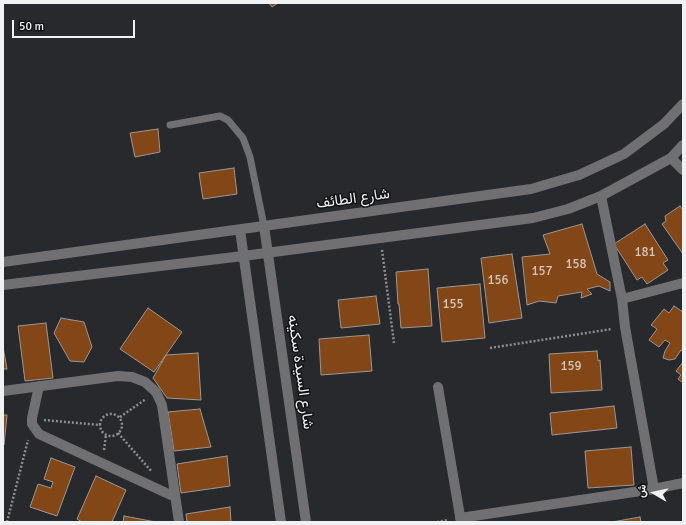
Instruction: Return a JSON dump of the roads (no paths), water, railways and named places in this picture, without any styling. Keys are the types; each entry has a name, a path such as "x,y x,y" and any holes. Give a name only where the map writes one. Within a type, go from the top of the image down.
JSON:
{"street":[{"name":"شارع الطائف","path":"3,262 531,189 579,175 624,154 664,124 683,104"},
{"path":"3,285 268,253 533,218 568,208 601,196 671,158 683,145"},
{"path":"671,158 683,170"},
{"path":"601,196 622,299 625,327 654,488"},
{"name":"شارع السيدة سكينه","path":"264,226 306,522"},
{"path":"240,230 281,522"},
{"path":"622,299 683,283"},
{"path":"3,391 118,376 132,377 146,382 156,392 162,405 179,522"},
{"path":"39,386 32,421 35,430 44,437 175,497"},
{"path":"438,387 461,520 683,483"}],"lane":[{"path":"170,125 220,116 228,120 246,144 264,226"}]}
